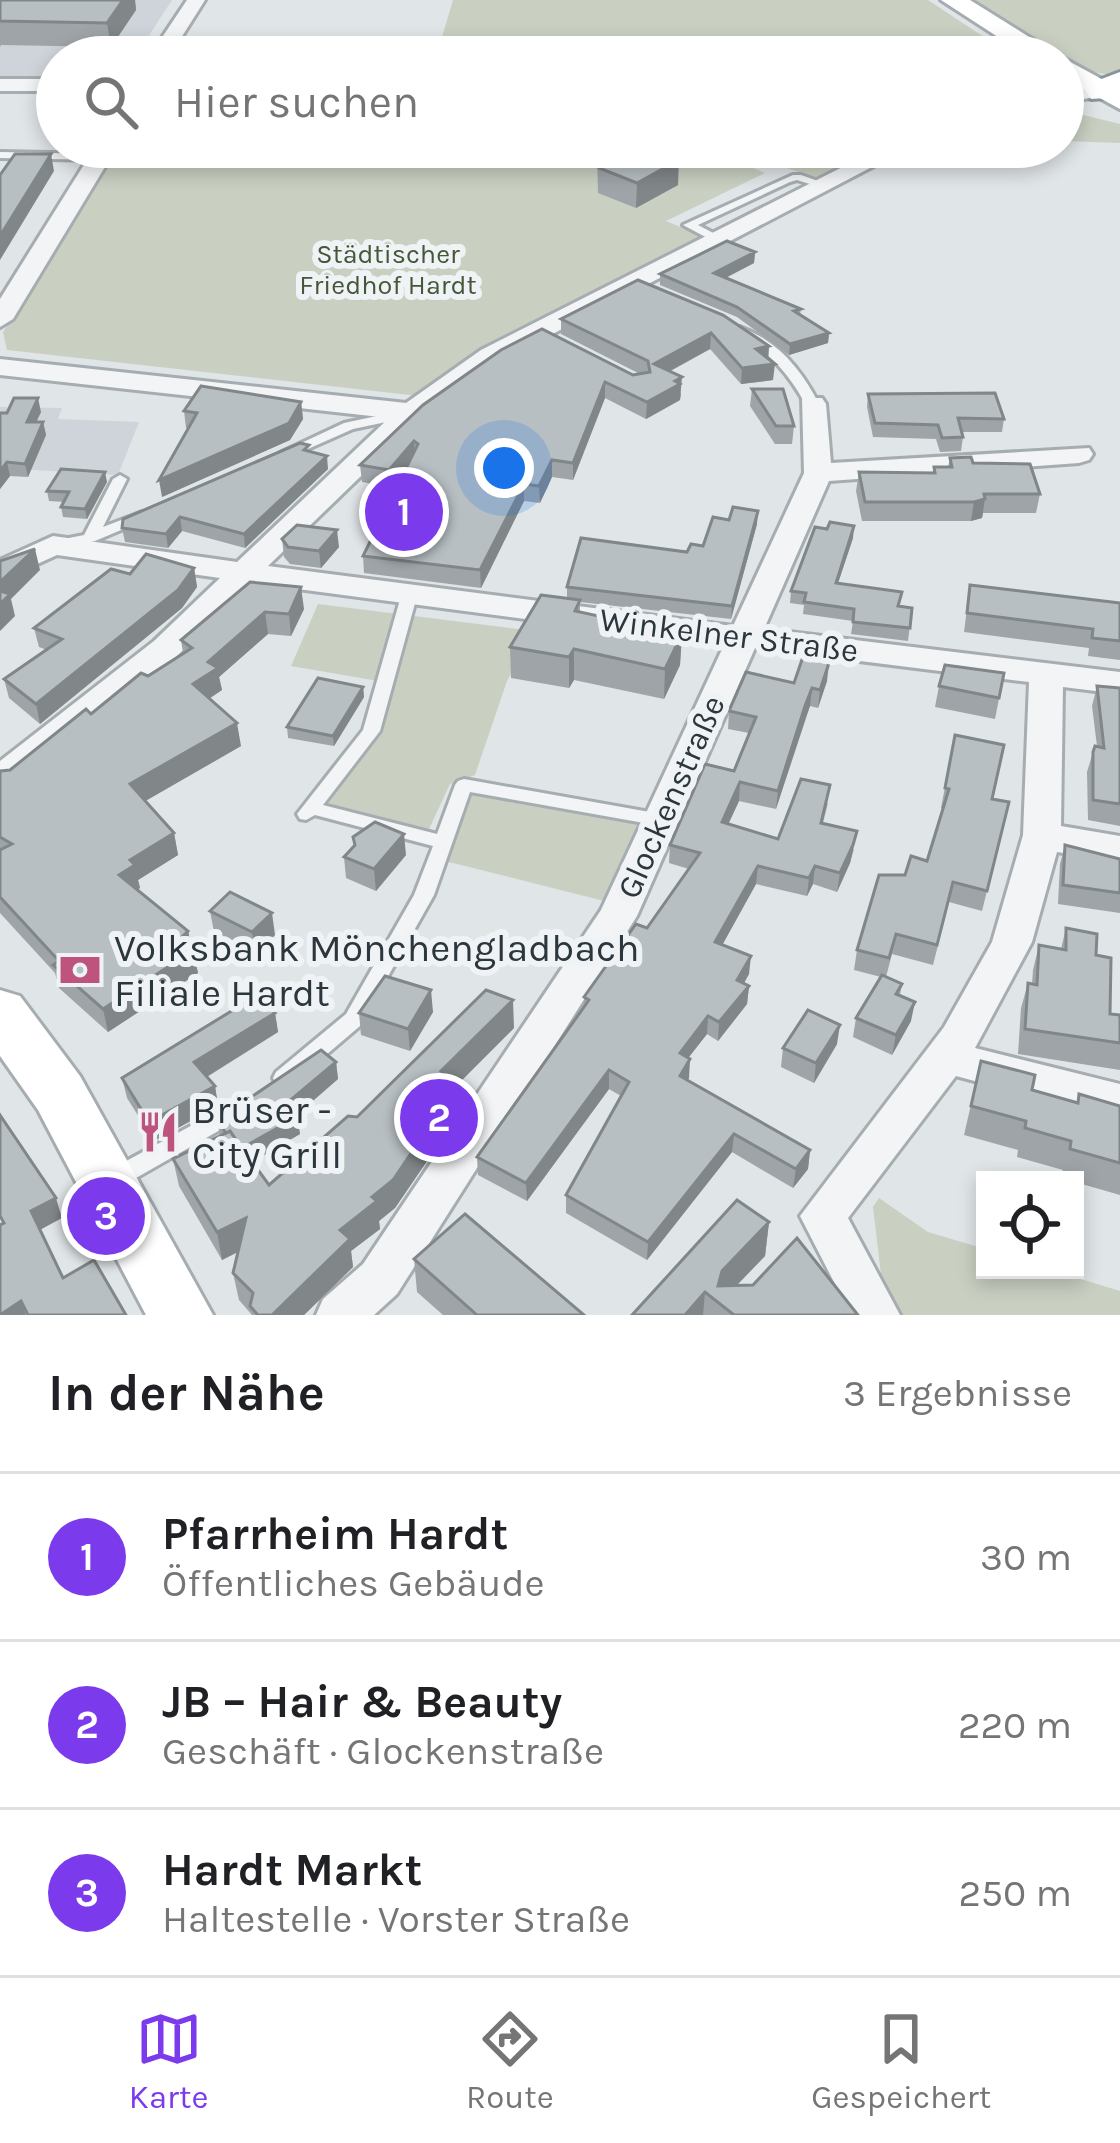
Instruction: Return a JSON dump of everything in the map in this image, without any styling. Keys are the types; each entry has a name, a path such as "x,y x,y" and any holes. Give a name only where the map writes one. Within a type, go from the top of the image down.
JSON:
{"main road":[{"path":"953,0 1008,36"},
{"path":"1084,76 1116,92"},
{"path":"0,1012 59,1093 180,1315"}],"street":[{"path":"173,36 196,0"},
{"path":"0,85 36,85"},
{"path":"1084,94 1116,92"},
{"path":"0,319 93,168"},
{"path":"0,780 166,648 411,412 490,356 550,338 644,290 717,239 860,168"},
{"path":"0,367 411,412"},
{"path":"812,404 818,473 1079,454"},
{"name":"Glockenstraße","path":"340,1315 380,1279 618,916 818,473"},
{"path":"0,572 53,545"},
{"name":"Winkelner Straße","path":"53,545 409,596 1120,683"},
{"path":"876,1315 816,1224 950,1058 1009,949 1042,836 1046,677"},
{"path":"1042,836 1120,849"},
{"path":"950,1058 1120,1102"}],"lane":[{"path":"0,155 36,154"},
{"path":"730,326 764,341 790,365 812,404"},
{"path":"263,464 350,426 411,412"},
{"path":"90,538 120,479"},
{"path":"53,545 90,538 155,510"},
{"path":"409,596 371,731 308,811 444,842"},
{"path":"108,1183 255,1100 353,1020 424,895 464,785 661,820"}],"shaded area":[{"path":"0,0 172,0 149,36 36,36 36,81 0,80"},
{"path":"0,407 62,408 58,419 139,422 118,475 0,468"}],"green space":[{"path":"453,0 928,0 982,36 442,36"},
{"path":"972,0 1120,0 1120,77 1084,68 1084,36 1031,36"},
{"path":"1084,115 1120,124 1120,143 1084,142"},
{"name":"Städtischer Friedhof Hardt","path":"101,168 753,168 765,173 666,221 707,238 419,396 7,350 3,332"},
{"name":"Städtischer Friedhof Hardt","path":"787,168 846,168 822,180"},
{"path":"318,604 533,631 507,681 475,775 450,784 429,829 322,802 374,737 378,681 291,666"},
{"path":"471,795 638,824 604,901 445,861"},
{"path":"879,1198 928,1232 976,1246 976,1279 1081,1279 1120,1291 1120,1315 897,1315 884,1300 873,1207"}],"building":[{"path":"0,0 123,0 107,23 0,21"},
{"path":"15,154 36,154 36,168 42,168 0,236 0,175"},
{"path":"599,168 664,168 637,183"},
{"path":"727,241 755,252 714,273 801,309 794,311 829,333 790,344 737,307 660,274"},
{"path":"638,280 723,315 769,346 756,349 775,364 742,368 711,333 654,364 682,377 675,381 680,384 647,402 605,382 573,463 552,460 539,486 524,484 480,570 363,556 418,444 414,441 389,470 360,465 423,405 501,350 542,329 633,375 650,372 648,361 561,319"},
{"path":"201,386 301,402 289,423 159,480 197,413 184,411"},
{"path":"752,389 783,389 794,426 776,426"},
{"path":"995,393 1004,419 958,418 963,437 942,438 938,425 875,423 868,394"},
{"path":"14,398 38,398 27,422 43,422 25,464 7,462 0,471 0,413 7,413"},
{"path":"300,443 309,445 304,450 327,456 244,534 180,517 166,534 122,528 123,519"},
{"path":"971,457 973,463 1030,464 1040,494 984,494 985,499 974,502 865,502 859,472 935,473 934,467 952,467 950,458"},
{"path":"61,469 105,472 85,509 61,507 69,492 47,491"},
{"path":"733,507 758,511 732,606 567,587 581,538 687,552 691,544 703,546 713,517 729,520"},
{"path":"830,522 854,526 836,583 902,592 898,606 912,608 910,628 853,622 854,609 804,602 806,593 791,591 815,527 827,529"},
{"path":"297,525 337,530 319,551 288,547 282,539"},
{"path":"35,549 0,582 0,561"},
{"path":"146,554 194,568 178,590 36,704 4,679 62,639 34,628 111,569 130,574"},
{"path":"250,582 301,587 289,614 265,612 208,662 218,668 193,684 237,723 130,784 174,833 130,860 135,865 119,875 188,931 181,938 194,950 103,1009 53,965 59,961 0,897 0,850 12,844 0,837 0,771 10,770 86,709 91,714 141,673 148,676 192,648 181,640"},
{"path":"970,585 1120,603 1120,641 1092,638 1093,629 967,613"},
{"path":"541,595 580,600 575,611 682,634 665,669 574,649 569,657 510,647"},
{"path":"806,648 829,653 829,663 820,690 812,688 778,791 740,782 722,822 778,839 801,779 830,785 821,823 857,831 853,845 840,873 815,866 809,878 758,866 715,942 751,956 737,980 749,986 719,1022 708,1016 680,1053 690,1059 680,1076 810,1150 796,1169 734,1134 648,1242 566,1195 629,1082 609,1070 526,1183 477,1157 589,1000 584,997 636,924 647,928 700,853 670,845 705,764 734,771 756,717 729,711 746,672 794,683"},
{"path":"945,665 1004,673 999,698 939,686"},
{"path":"318,678 363,687 333,736 287,727"},
{"path":"1097,686 1120,688 1120,804 1093,800 1093,752 1095,746 1104,748"},
{"path":"955,735 1004,745 992,799 1009,802 987,891 953,882 937,945 896,934 889,958 857,950 879,875 905,875 911,856 927,861 949,789 945,788"},
{"path":"375,822 404,834 374,869 344,857 355,845 353,837"},
{"path":"1065,845 1120,859 1120,893 1063,885"},
{"path":"230,892 272,913 252,932 210,911"},
{"path":"1066,928 1097,934 1096,955 1111,958 1110,1014 1120,1015 1120,1043 1025,1029 1028,983 1037,985 1039,945 1066,950"},
{"path":"882,975 902,984 896,994 915,1002 896,1035 856,1018"},
{"path":"385,976 431,990 408,1029 359,1013"},
{"path":"486,990 513,1000 441,1071 453,1079 413,1121 424,1134 393,1180 372,1197 377,1201 340,1230 350,1239 272,1315 258,1315 250,1306 253,1293 233,1273 246,1218 217,1232 173,1159 230,1131 269,1185 348,1116 357,1117"},
{"path":"256,996 275,1013 194,1062 215,1086 149,1122 122,1078"},
{"path":"808,1010 840,1025 816,1063 783,1048"},
{"path":"321,1050 336,1062 287,1103 297,1117 242,1148 230,1131 226,1133 217,1120"},
{"path":"981,1061 1035,1075 1032,1090 1078,1103 1079,1094 1120,1106 1120,1163 1070,1149 1071,1141 1025,1128 1026,1121 971,1106"},
{"path":"0,1115 56,1198 31,1211 63,1278 94,1260 126,1315 28,1315 21,1301 0,1315 0,1225 4,1223 0,1216"},
{"path":"737,1200 769,1222 722,1271 718,1286 753,1285 797,1238 858,1315 734,1315 705,1292 685,1315 632,1315"},
{"path":"465,1214 584,1315 477,1315 414,1259"}],"place":[{"name":"Pfarrheim Hardt","path":"404,512"},
{"name":"Volksbank Mönchengladbach Filiale Hardt","path":"80,970"},
{"name":"JB – Hair & Beauty","path":"439,1118"},
{"name":"Brüser - City Grill","path":"158,1132"},
{"name":"Hardt Markt","path":"106,1216"}]}
